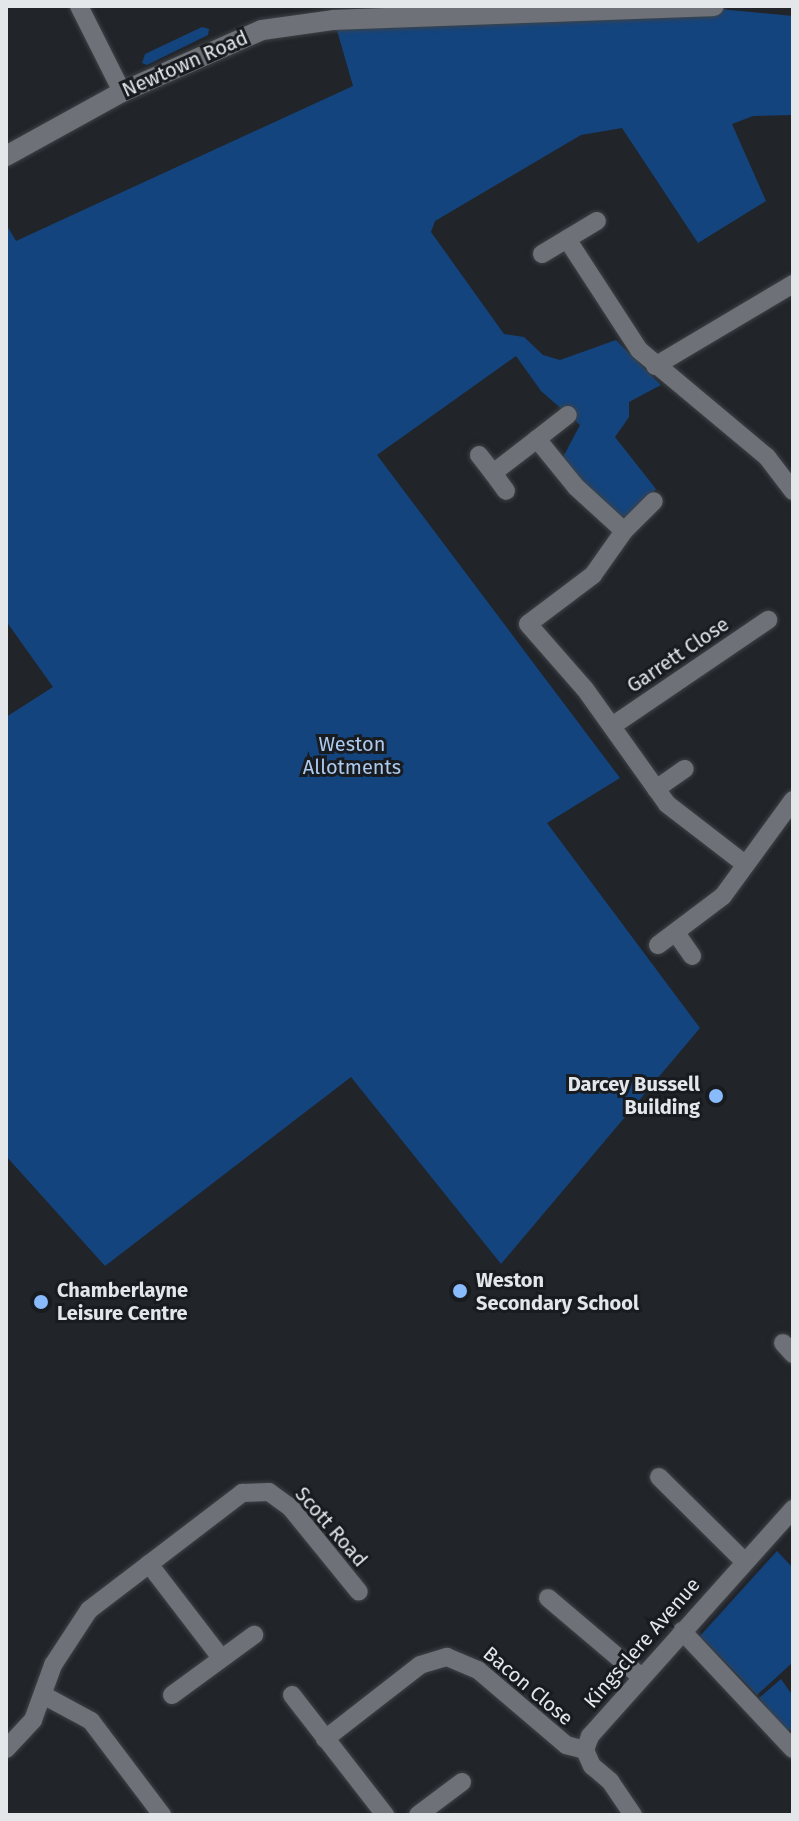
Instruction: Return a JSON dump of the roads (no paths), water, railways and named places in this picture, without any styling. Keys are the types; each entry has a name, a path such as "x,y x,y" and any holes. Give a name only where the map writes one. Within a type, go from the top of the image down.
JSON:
{"street":[{"path":"79,6 122,92"},
{"name":"Newtown Road","path":"6,156 122,92 225,42 290,25 714,6"},
{"path":"542,254 597,221"},
{"path":"567,239 626,334 655,366 790,479"},
{"path":"655,366 793,284"},
{"path":"493,473 568,415"},
{"path":"537,439 576,487 624,531"},
{"path":"479,455 506,491"},
{"path":"654,501 624,531 593,575 528,624 612,726 679,816 745,864"},
{"name":"Garrett Close","path":"612,726 768,620"},
{"path":"656,789 685,769"},
{"path":"658,945 723,896 793,800"},
{"path":"676,933 692,956"},
{"path":"659,1477 744,1561"},
{"name":"Scott Road","path":"6,1749 33,1720 68,1635 89,1610 242,1493 269,1492 290,1507 359,1592"},
{"name":"Kingsclere Avenue","path":"585,1750 590,1736 793,1509"},
{"path":"149,1564 221,1658"},
{"path":"548,1598 641,1677"},
{"path":"682,1631 793,1749"},
{"path":"172,1695 254,1635"},
{"name":"Bacon Close","path":"325,1739 420,1665 447,1657 478,1670 555,1739 585,1750"},
{"path":"43,1695 91,1721 162,1815"},
{"path":"292,1695 385,1815"},
{"path":"585,1750 592,1766 610,1781 633,1815"},
{"path":"418,1815 462,1782"}],"place":[{"name":"Darcey Bussell Building","path":"716,1096"},
{"name":"Weston Secondary School","path":"460,1291"},
{"name":"Chamberlayne Leisure Centre","path":"41,1302"}],"park label":[{"name":"Weston Allotments","path":"352,756"}]}
